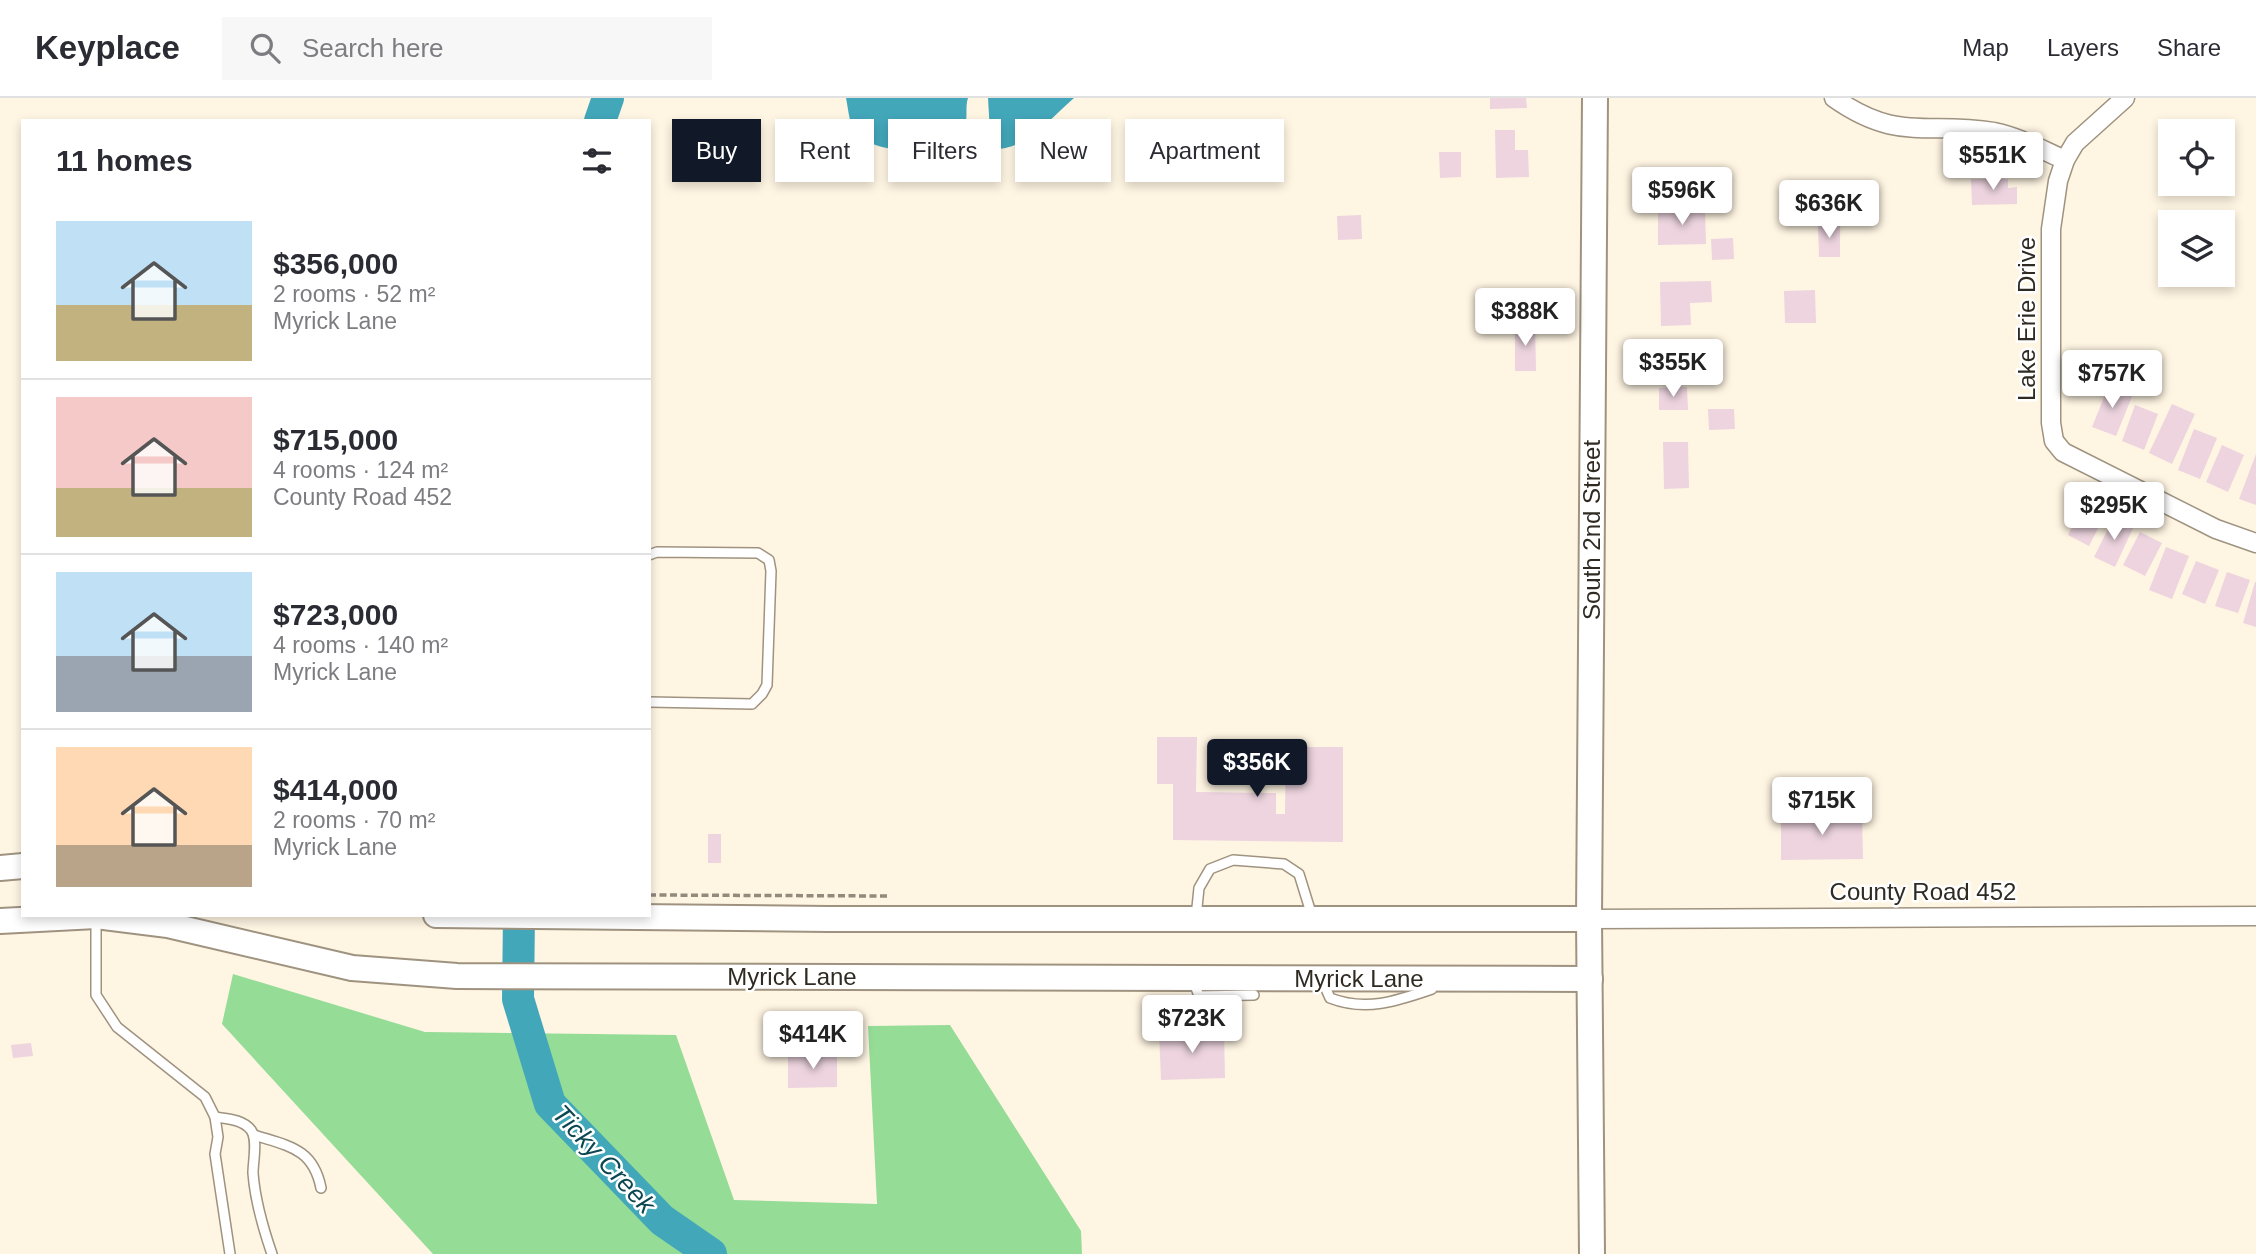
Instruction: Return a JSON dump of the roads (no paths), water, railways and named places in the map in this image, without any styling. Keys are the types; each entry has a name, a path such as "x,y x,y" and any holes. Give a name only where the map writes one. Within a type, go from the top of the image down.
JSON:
{"street":[{"name":"South 2nd Street","path":"1592,1254 1589,919 1595,98"},
{"path":"1834,98 1874,122 1925,130 1978,130 1998,133 2065,160"},
{"name":"Lake Erie Drive","path":"2125,98 2091,126 2065,160 2058,181 2051,229 2051,423 2054,441 2063,452 2216,529 2256,543"},
{"path":"0,868 21,866"},
{"path":"651,916 1589,919"},
{"name":"County Road 452","path":"1589,919 2256,916"},
{"name":"Myrick Lane","path":"0,921 77,917"},
{"name":"Myrick Lane","path":"104,917 168,925 352,968 457,975 1590,979"},
{"path":"518,917 616,917"}],"lane":[{"path":"651,554 657,552 758,553 769,560 771,571 768,685 762,694 752,704 651,702"},
{"path":"1196,919 1199,888 1210,869 1233,860 1284,864 1299,874 1313,919"},
{"path":"96,917 96,995 117,1027 205,1097 215,1117 218,1137 215,1154 230,1254"},
{"path":"1193,978 1199,996 1254,995"},
{"path":"215,1117 245,1124 254,1135 298,1149 314,1164 321,1188"},
{"path":"254,1135 253,1174 257,1202 272,1254"}],"water":[{"path":"846,98 968,98 966,119 888,119 888,148 874,144 874,119 850,119"},
{"path":"988,98 1074,98 1051,119 1015,119 1015,145 1004,148 1001,148 1001,119 989,119"}],"waterway":[{"name":"Ticky Creek","path":"601,119 608,98"},
{"name":"Ticky Creek","path":"519,917 518,999 550,1104 662,1220 711,1254"}]}
